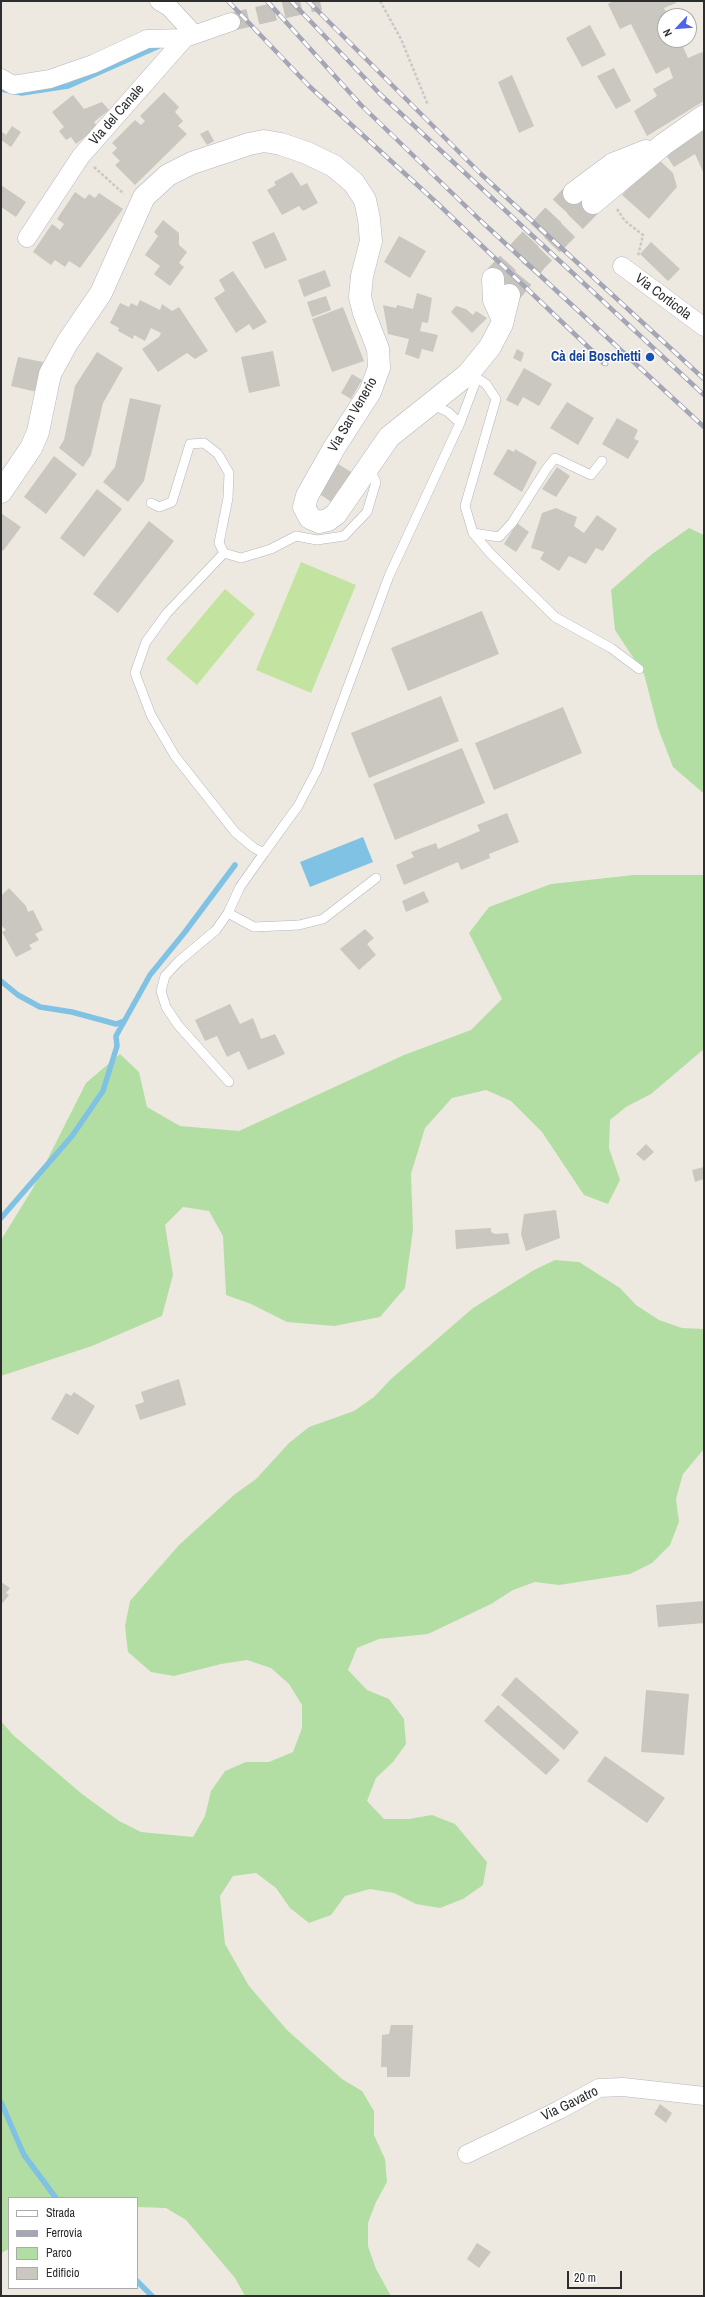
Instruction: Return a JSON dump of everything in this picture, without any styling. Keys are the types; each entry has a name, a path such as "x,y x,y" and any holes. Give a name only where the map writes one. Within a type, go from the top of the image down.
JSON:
{"street":[{"path":"164,3 190,36"},
{"path":"1,78 12,85 50,79 92,64 147,39 190,36 231,22"},
{"name":"Via del Canale","path":"27,238 82,156 190,36"},
{"path":"593,203 664,144 704,116"},
{"name":"Via San Venerio","path":"1,492 31,448 38,432 50,374 67,343 101,293 144,198 168,175 212,155 264,141 281,144 307,153 334,166 354,183 365,200 369,219 371,241 362,276 360,297 364,313 378,349 379,368 370,392 334,448 307,496 304,507 310,518 319,522 328,520 336,514 389,437 431,404 472,376 490,347 503,320 509,295"},
{"path":"574,193 613,164 664,144"},
{"name":"Via Corticola","path":"626,269 704,327"},
{"path":"493,279 494,300 503,320"},
{"name":"Via Gavatro","path":"467,2154 559,2110 599,2088 623,2087 704,2096"}],"lane":[{"path":"229,1082 178,1026 166,1007 161,991 165,976 179,961 216,930 228,913 240,887 298,806 317,770 389,576 460,423 472,376 486,384 496,399 465,506 473,533 490,553 555,617 611,648 639,669"},
{"path":"431,404 448,412 460,423"},
{"path":"151,503 159,507 172,502 190,444 204,443 218,454 229,473 228,498 219,543 224,553 241,558 271,549 296,536 317,540 344,536 367,512 376,482 368,466"},
{"path":"473,533 500,537 512,523 547,468 556,458 591,475 602,462"},
{"path":"224,553 167,613 146,642 135,673 152,715 175,756 235,832 254,848 264,853"},
{"path":"228,913 254,927 299,925 323,919 376,878"}],"path":[{"path":"380,1 401,39 428,105"},
{"path":"82,156 139,208"},
{"path":"618,182 614,197 617,212 643,235 637,260 626,269"}],"green space":[{"path":"689,528 704,535 704,792 702,792 673,767 658,728 644,674 615,630 611,590 652,554"},
{"path":"301,562 356,585 311,693 256,670"},
{"path":"225,589 255,614 197,685 166,659"},
{"path":"634,875 704,875 704,1049 651,1094 626,1107 610,1120 609,1148 620,1180 608,1204 584,1195 542,1132 511,1101 486,1090 452,1098 425,1128 411,1174 413,1230 405,1288 380,1317 334,1326 287,1322 251,1304 226,1295 223,1236 209,1211 183,1207 165,1225 173,1275 162,1316 92,1346 1,1376 1,1240 33,1188 86,1083 120,1054 139,1072 147,1107 180,1126 239,1131 404,1055 471,1030 502,999 469,933 489,907 551,884"},
{"path":"555,1260 579,1262 620,1288 636,1305 659,1320 682,1328 704,1329 704,1449 683,1474 676,1499 679,1522 670,1545 652,1563 630,1574 559,1585 535,1582 513,1590 491,1604 428,1634 379,1639 357,1648 348,1670 367,1690 389,1699 404,1719 406,1744 393,1762 376,1778 367,1801 384,1819 409,1819 432,1815 455,1824 487,1862 483,1885 463,1899 440,1908 416,1904 394,1893 370,1889 345,1896 331,1915 309,1923 290,1908 276,1888 256,1873 233,1876 220,1896 225,1944 249,1986 287,2030 342,2079 362,2091 374,2111 374,2135 385,2159 387,2182 376,2202 368,2223 368,2246 376,2269 391,2296 245,2296 235,2278 186,2220 166,2208 138,2207 138,2197 8,2197 8,2250 1,2253 1,1721 13,1735 82,1794 119,1821 141,1832 193,1837 205,1816 211,1791 225,1771 246,1762 269,1762 293,1752 302,1728 302,1705 289,1684 271,1668 247,1660 221,1664 174,1676 151,1672 128,1652 125,1626 130,1601 179,1545 235,1494 256,1479 289,1443 309,1427 354,1411 374,1397 391,1379 473,1308 534,1270"}],"water":[{"path":"363,837 373,862 310,887 300,862"}],"building":[{"path":"613,1 675,1 676,3 664,8 657,8 657,48 684,48 688,58 702,52 704,55 704,101 647,136 634,111 657,96 653,89 673,78 669,67 656,74 631,24 620,29 608,4"},
{"path":"590,25 606,55 582,67 566,38"},
{"path":"614,68 631,101 616,109 597,76"},
{"path":"512,75 534,126 519,133 498,82"},
{"path":"164,92 179,107 175,112 183,121 178,126 187,134 135,185 115,165 120,161 112,153 117,148 112,143 135,120 141,125 145,121 140,116"},
{"path":"73,95 84,109 102,102 109,110 94,122 98,127 76,144 71,137 66,140 59,131 64,127 52,112"},
{"path":"12,126 21,132 11,147 1,140 1,134 2,132 6,135"},
{"path":"704,127 704,174 695,154 674,167 664,152"},
{"path":"208,130 214,141 207,145 200,134"},
{"path":"657,158 673,173 677,187 649,219 622,195"},
{"path":"292,172 301,186 307,183 318,203 303,211 299,206 282,215 267,190 276,185 274,182"},
{"path":"1,185 26,202 16,217 1,207"},
{"path":"75,192 85,199 89,194 95,198 99,193 123,209 80,268 69,261 65,267 55,260 51,265 33,252 52,224 60,230 64,224 57,219"},
{"path":"163,220 179,233 179,245 187,252 179,263 184,267 170,286 154,274 160,266 145,255 158,236 154,232"},
{"path":"274,232 287,260 265,269 252,242"},
{"path":"399,236 426,251 410,278 384,262"},
{"path":"651,242 680,269 668,281 640,254"},
{"path":"325,270 331,286 304,297 298,280"},
{"path":"233,271 267,322 253,330 249,324 236,333 214,298 225,291 219,280"},
{"path":"417,293 432,298 428,323 422,322 420,331 438,335 433,352 422,349 419,359 405,354 409,339 388,334 383,305 396,308 397,305 413,309"},
{"path":"326,296 331,310 312,317 307,302"},
{"path":"140,300 160,310 162,304 172,311 179,307 208,351 195,359 187,353 158,372 142,349 159,337 161,333 151,328 145,341 134,335 133,339 118,331 119,328 110,323 120,303 129,307 131,303 137,306"},
{"path":"456,306 466,309 473,315 476,311 487,318 472,333 451,312"},
{"path":"343,307 364,361 332,372 312,319"},
{"path":"517,349 524,353 521,362 513,358"},
{"path":"273,351 280,386 249,393 241,357"},
{"path":"97,352 123,368 103,403 91,455 83,467 59,448 64,440 75,386"},
{"path":"18,357 43,362 37,392 11,386"},
{"path":"524,368 552,384 539,406 523,397 518,406 506,400"},
{"path":"352,374 362,380 351,399 341,393"},
{"path":"130,398 161,405 144,481 128,502 103,482 115,467"},
{"path":"567,402 594,418 578,445 550,428"},
{"path":"617,418 638,430 634,439 639,441 628,459 602,444"},
{"path":"508,449 514,452 515,449 537,462 522,492 493,474"},
{"path":"54,456 77,474 46,514 24,497"},
{"path":"338,464 353,473 333,503 318,493"},
{"path":"557,467 570,476 556,497 542,489"},
{"path":"97,489 122,509 84,557 60,538"},
{"path":"556,508 577,517 574,526 584,533 597,515 617,529 603,551 596,548 586,564 569,556 559,571 540,559 544,552 531,548 542,513"},
{"path":"1,513 21,527 3,551 1,549"},
{"path":"149,521 174,541 118,613 93,594"},
{"path":"517,523 529,532 516,552 504,544"},
{"path":"482,611 499,654 408,691 391,648"},
{"path":"441,696 459,741 369,778 351,733"},
{"path":"563,707 582,753 494,790 475,743"},
{"path":"462,748 485,803 395,840 373,784"},
{"path":"507,813 519,842 489,854 490,858 461,870 458,862 404,885 396,865 414,857 411,852 436,843 438,849 480,831 477,825"},
{"path":"9,888 26,906 28,912 33,910 43,930 35,934 39,940 29,945 32,949 16,957 2,932 6,930 1,925 1,896"},
{"path":"424,891 429,902 406,912 402,901"},
{"path":"365,929 374,938 367,944 376,955 359,970 340,949"},
{"path":"230,1004 240,1024 253,1018 261,1039 275,1034 285,1054 248,1070 239,1051 227,1057 217,1036 205,1041 195,1020"},
{"path":"646,1144 654,1152 644,1161 636,1154"},
{"path":"704,1167 704,1179 695,1182 692,1170"},
{"path":"556,1210 560,1238 526,1251 521,1234 524,1214"},
{"path":"491,1228 491,1232 495,1234 508,1233 510,1244 456,1249 455,1230"},
{"path":"179,1379 186,1405 140,1420 135,1405 144,1402 141,1392"},
{"path":"74,1392 95,1406 78,1435 51,1419 66,1393 71,1396"},
{"path":"1,1582 10,1588 6,1593 9,1595 1,1605"},
{"path":"704,1601 704,1623 658,1627 656,1605"},
{"path":"516,1677 579,1732 564,1750 501,1695"},
{"path":"646,1690 689,1694 684,1755 641,1752"},
{"path":"498,1705 560,1760 546,1775 484,1721"},
{"path":"605,1756 665,1798 647,1823 587,1781"},
{"path":"391,2025 413,2025 410,2077 387,2077 387,2067 381,2067 382,2035 389,2034"},
{"path":"660,2104 672,2113 666,2123 654,2114"},
{"path":"477,2243 491,2252 479,2268 467,2259"}],"waterway":[{"path":"1,89 22,93 68,86 159,46"},
{"path":"1,1218 72,1136 103,1091 117,1046 116,1036 150,975 185,932 235,865"},
{"path":"1,981 18,995 40,1007 72,1012 116,1024 124,1021"},
{"path":"1,2102 24,2155 55,2197"},
{"path":"138,2282 152,2296"}],"tunnel":[{"path":"231,22 320,1"},
{"path":"493,279 574,193"},
{"path":"509,295 537,260 593,203"}],"railway":[{"path":"228,1 309,86 437,203 606,364 603,363"},
{"path":"267,1 361,105 481,221 704,427"},
{"path":"291,1 381,95 704,395"},
{"path":"308,1 482,175 704,379"}],"place":[{"name":"Cà dei Boschetti","path":"650,357"}]}
